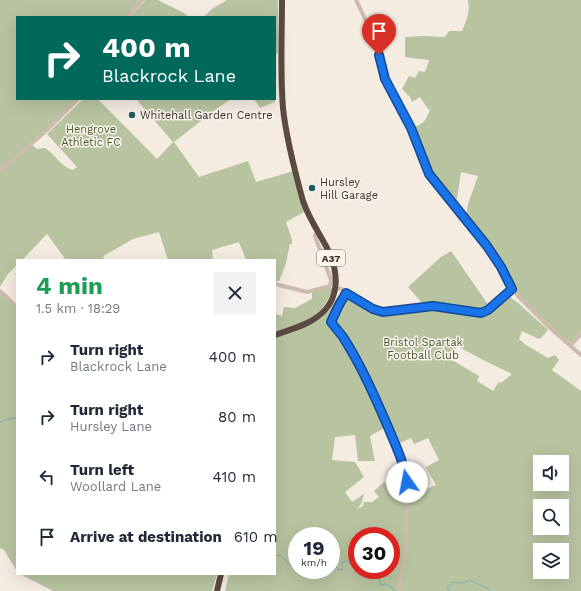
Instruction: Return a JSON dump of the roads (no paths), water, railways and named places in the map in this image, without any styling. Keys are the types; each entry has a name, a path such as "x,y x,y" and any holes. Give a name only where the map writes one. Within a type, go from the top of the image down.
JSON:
{"highway":[{"name":"A37","path":"276,334 302,326 319,316 331,303 336,288 336,276 333,262 307,211 292,154 284,115 282,77 282,0"},
{"path":"217,591 222,575"}],"street":[{"path":"128,16 142,0"},
{"path":"356,0 376,42 385,79 411,128 429,174 487,246 501,267 512,289 527,306 570,345 579,351 581,355"},
{"path":"0,171 48,129 77,100"},
{"path":"276,284 307,292 330,286 331,280 315,236 317,231"},
{"path":"336,288 339,288 373,309 383,312 433,306 478,313 488,310 512,289"},
{"path":"0,291 16,306"},
{"path":"346,293 331,322 351,350 374,394 405,468 407,482 406,549 399,586 400,591"},
{"path":"570,345 581,334"}],"waterway":[{"path":"0,422 16,418"},
{"path":"276,556 280,555 288,563"},
{"path":"340,570 342,570 342,562 348,562"},
{"path":"380,579 381,585 386,584 396,591"},
{"path":"449,591 447,587 454,582 464,583 469,580 487,588 489,591"}],"place":[{"name":"Whitehall Garden Centre","path":"132,115"},
{"name":"Hursley Hill Garage","path":"312,188"}],"park label":[{"name":"Hengrove Athletic FC","path":"91,135"},
{"name":"Bristol Spartak Football Club","path":"423,348"}]}
